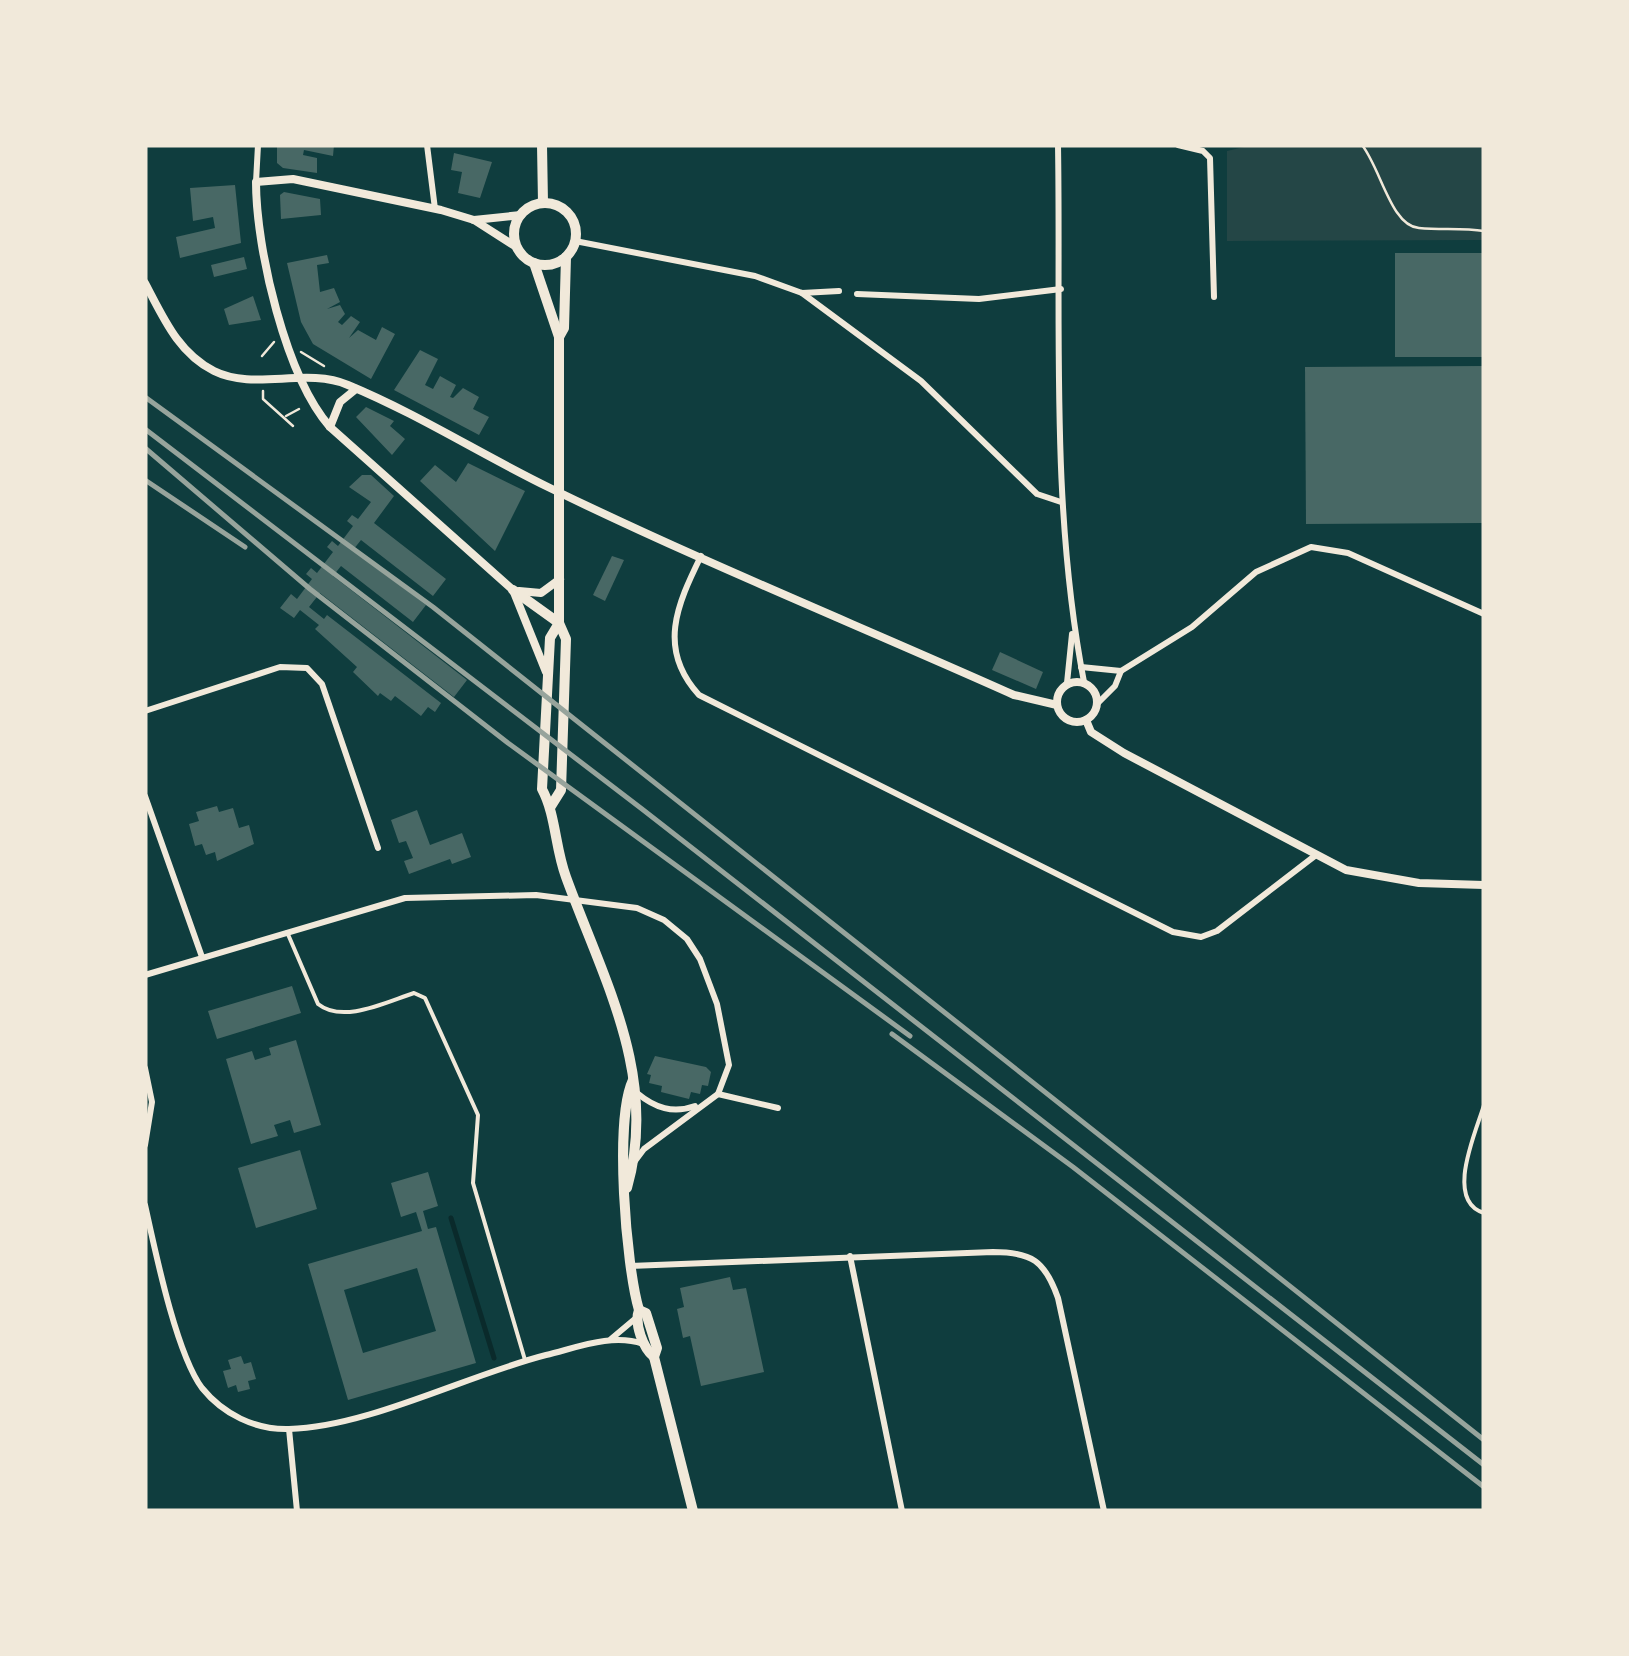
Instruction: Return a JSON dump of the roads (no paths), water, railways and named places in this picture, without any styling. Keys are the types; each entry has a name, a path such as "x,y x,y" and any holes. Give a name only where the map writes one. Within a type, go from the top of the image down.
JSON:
{"main road":[{"path":"542,145 543,203"},
{"path":"543,203 521,215 514,230 518,248 534,263 559,338"},
{"path":"534,263 552,264 566,256 576,242 569,214 543,203"},
{"path":"551,806 561,790 566,639 559,624 559,338 566,256"},
{"path":"513,590 559,624"},
{"path":"559,624 550,638 542,789 551,806 554,840 566,878 615,999 638,1093 634,1162 627,1188"},
{"path":"633,1080 627,1092 629,1266 645,1346 654,1357 693,1510"},
{"path":"638,1314 646,1313 657,1348 654,1357"}],"street":[{"path":"258,145 259,232 298,377 330,427 513,590"},
{"path":"428,145 435,209"},
{"path":"1058,145 1061,502 1072,633 1084,682 1094,690 1098,703"},
{"path":"1178,145 1210,158 1214,297"},
{"path":"256,182 292,180 435,209 474,220 518,248"},
{"path":"474,220 521,215"},
{"path":"576,242 755,276 802,293 921,381 1036,494 1061,502"},
{"path":"145,283 170,332 206,366 232,377 298,377 356,389 402,408 550,488 1014,695 1057,705 1068,720 1086,720"},
{"path":"858,294 979,299 1061,290"},
{"path":"802,293 839,292"},
{"path":"330,427 340,402 356,389"},
{"path":"1081,668 1121,671 1192,627 1256,572 1311,546 1360,557 1484,614"},
{"path":"702,555 678,601 672,634 684,678 699,694 1173,932 1202,937 1217,931 1316,855"},
{"path":"547,676 525,600 560,579"},
{"path":"1067,684 1072,633"},
{"path":"145,711 290,664 307,668 322,684 378,848"},
{"path":"1086,720 1115,686 1121,671"},
{"path":"1057,705 1058,693 1067,684 1084,682"},
{"path":"1086,720 1090,732 1124,753 1346,870 1380,878 1484,885"},
{"path":"145,796 202,958"},
{"path":"145,975 405,898 452,893 536,895 637,908 664,920 687,939 710,981 728,1046 729,1065 718,1094 644,1148 634,1162"},
{"path":"145,1068 152,1102 145,1146"},
{"path":"638,1093 650,1104 672,1110 702,1104"},
{"path":"718,1094 778,1108"},
{"path":"145,1206 172,1308 200,1385 220,1407 247,1422 289,1429 351,1416 526,1360 611,1339 645,1346"},
{"path":"629,1266 1017,1253 1049,1272 1104,1511"},
{"path":"850,1256 902,1511"},
{"path":"611,1339 638,1314"},
{"path":"289,1429 298,1511"},
{"path":"684,1511 693,1510"}],"lane":[{"path":"839,292 858,294"},
{"path":"287,932 318,1004 328,1012 342,1014 414,993 426,998 478,1115 473,1183 526,1360"},
{"path":"1484,1105 1464,1177 1464,1195 1474,1210 1484,1213"}],"waterway":[{"path":"451,1218 494,1358"}],"railway":[{"path":"145,397 433,607 1484,1440"},
{"path":"145,429 642,809 1484,1465"},
{"path":"145,448 310,589 508,743 910,1036"},
{"path":"145,480 245,547"},
{"path":"892,1034 1073,1167 1484,1487"}]}
